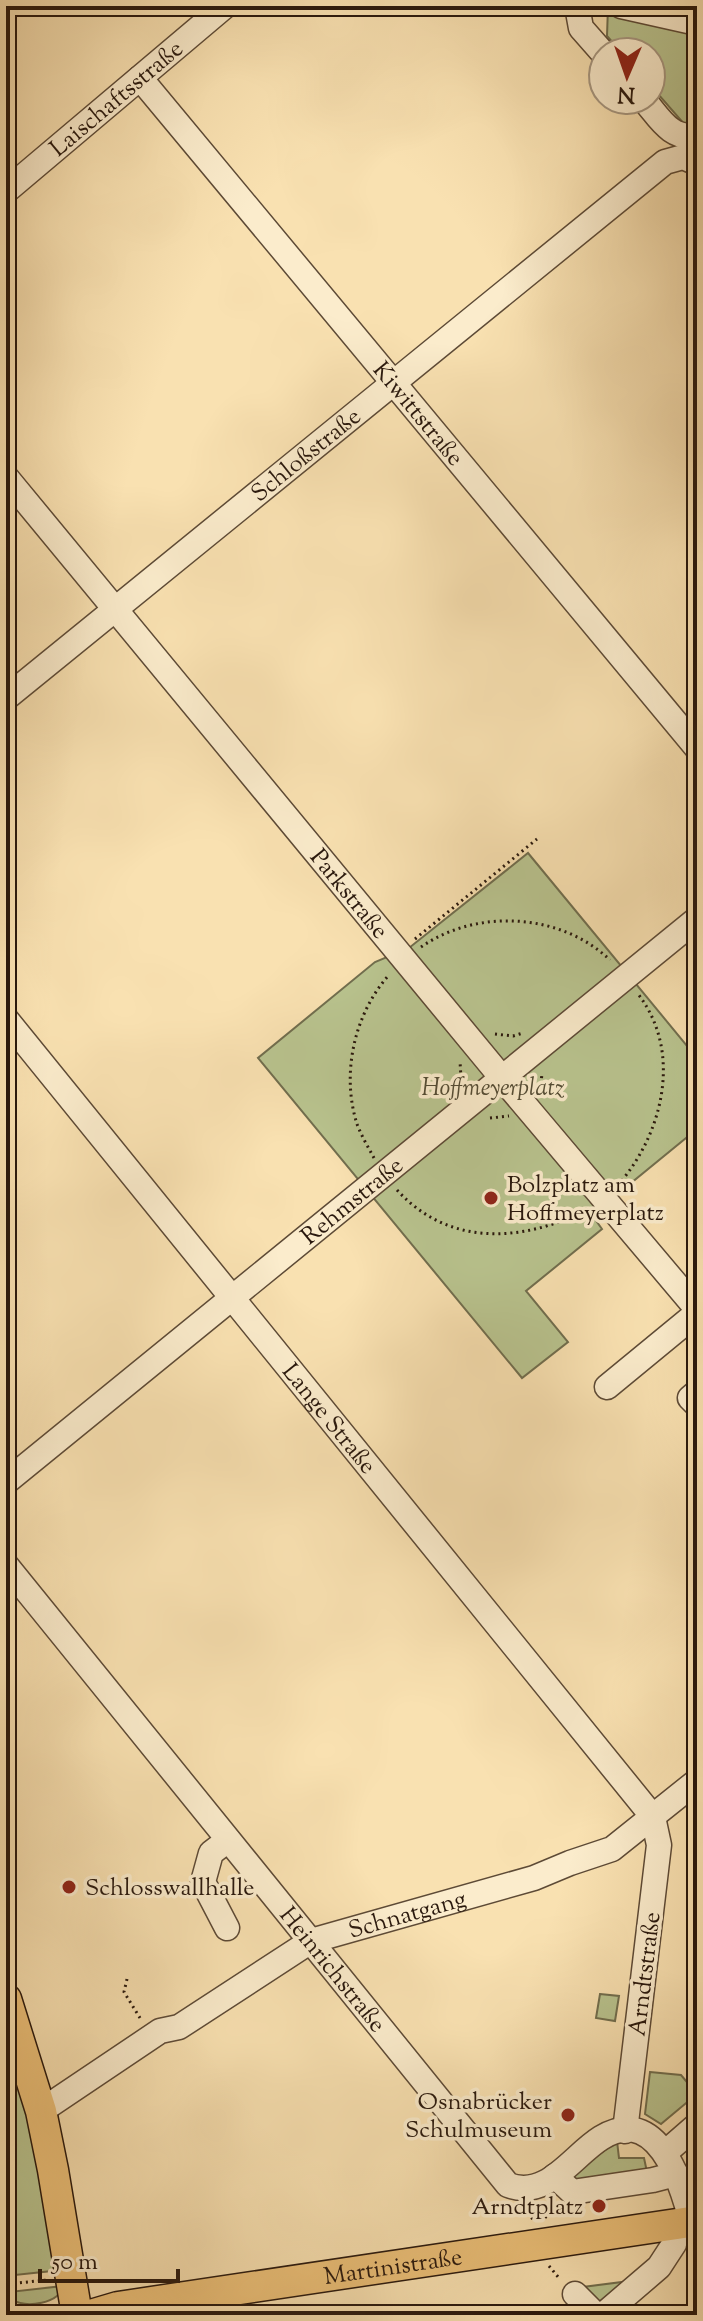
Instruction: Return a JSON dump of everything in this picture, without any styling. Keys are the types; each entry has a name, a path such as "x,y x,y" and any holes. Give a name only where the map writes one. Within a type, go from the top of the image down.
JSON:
{"main road":[{"path":"6,1999 41,2111 77,2315"},
{"name":"Martinistraße","path":"91,2315 118,2307 686,2239"},
{"name":"Martinistraße","path":"182,2315 686,2239"}],"street":[{"name":"Laischaftsstraße","path":"6,191 225,6"},
{"path":"577,6 581,28 588,36"},
{"path":"621,6 697,23"},
{"name":"Kiwittstraße","path":"140,78 697,748"},
{"path":"658,116 691,148"},
{"name":"Schloßstraße","path":"6,698 665,162 691,148"},
{"name":"Parkstraße","path":"6,477 413,952 502,1078 697,1311"},
{"name":"Rehmstraße","path":"6,1482 697,919"},
{"name":"Lange Straße","path":"6,1019 653,1817"},
{"path":"607,1387 697,1311"},
{"path":"697,1392 690,1398 697,1405"},
{"name":"Heinrichstraße","path":"6,1565 508,2185 531,2189 555,2176"},
{"name":"Schnatgang","path":"41,2111 160,2031 179,2027 311,1941 534,1878 612,1849 697,1781"},
{"name":"Arndtstraße","path":"625,2131 659,1845 653,1817"},
{"path":"227,1928 203,1882 211,1853 228,1840"},
{"path":"603,2315 686,2239 671,2163 640,2133 625,2131 601,2138 555,2176 572,2192 653,2180 671,2163 697,2125"},
{"path":"575,2294 596,2315"}],"path":[{"path":"413,952 414,937 537,839"},
{"path":"374,1159 357,1124 351,1095 354,1041 365,1009 381,984 413,952 452,930 503,920 524,922 555,928 608,957 644,1002 656,1029 662,1057 664,1094 651,1135 633,1168 618,1185"},
{"path":"394,1187 428,1217 443,1225 477,1233 536,1230 585,1211"},
{"path":"127,1979 124,1992 144,2025"},
{"path":"8,2284 48,2279"}],"green space":[{"path":"608,6 697,6 697,115 685,125 667,104 667,36 607,36"},
{"name":"Hoffmeyerplatz","path":"528,853 697,1058 697,1129 592,1215 602,1229 526,1291 568,1342 522,1378 258,1058 375,962 409,948"},
{"path":"600,1994 619,1996 615,2021 596,2018"},
{"path":"6,2030 23,2082 61,2270 6,2276"},
{"path":"650,2072 681,2075 697,2094 661,2124 645,2114"},
{"path":"617,2141 619,2158 644,2158 647,2172 574,2181 571,2175"},
{"path":"630,2281 599,2308 575,2288"},
{"path":"63,2286 55,2297 34,2304 12,2300 9,2292"}],"place":[{"name":"Bolzplatz am Hoffmeyerplatz","path":"491,1198"},
{"name":"Schlosswallhalle","path":"69,1887"},
{"name":"Osnabrücker Schulmuseum","path":"568,2115"},
{"name":"Arndtplatz","path":"599,2206"}]}
